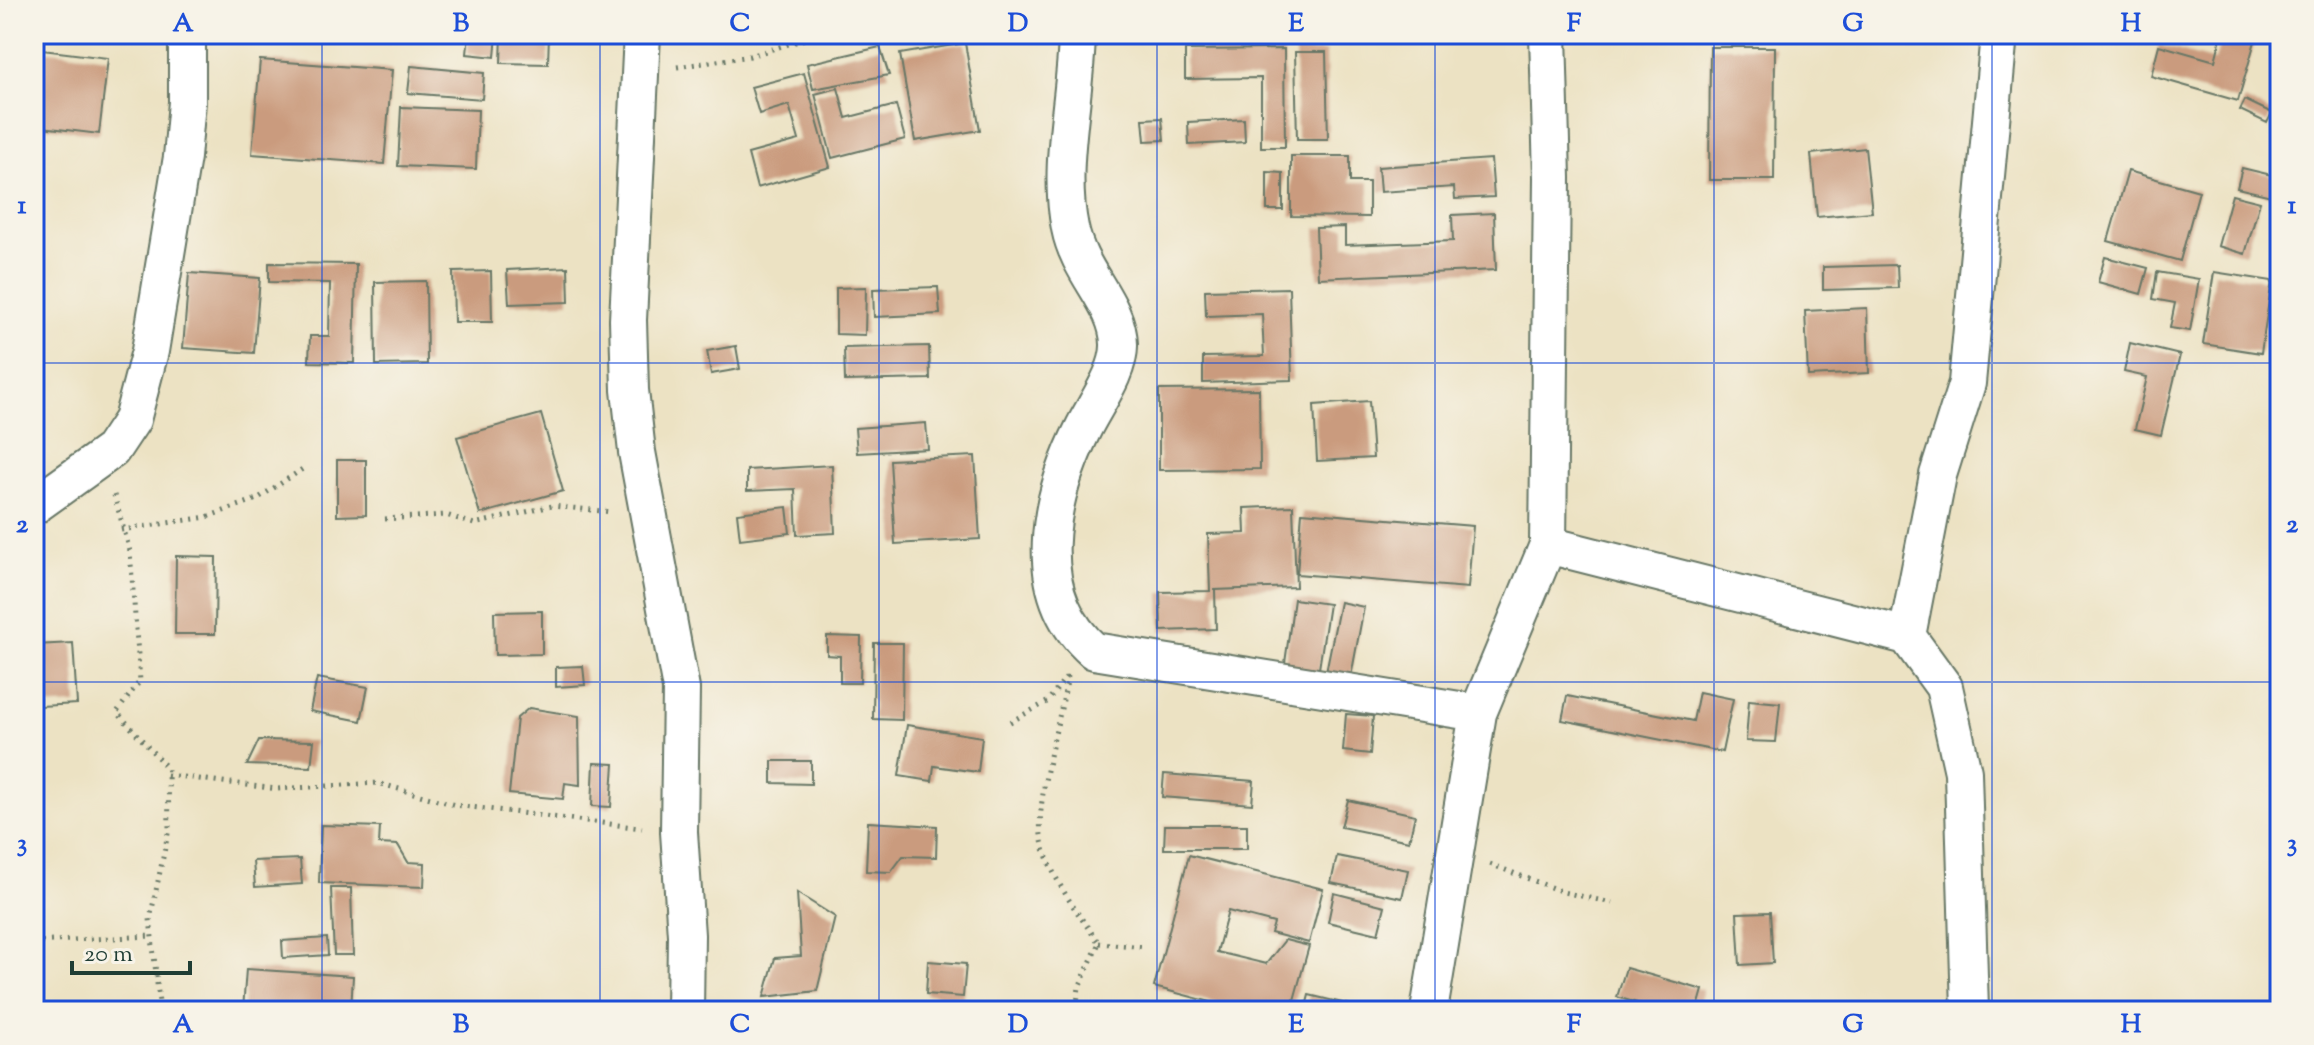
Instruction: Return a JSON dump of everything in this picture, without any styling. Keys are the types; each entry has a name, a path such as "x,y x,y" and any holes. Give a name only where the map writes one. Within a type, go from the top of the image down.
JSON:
{"street":[{"path":"34,506 112,450 132,420 150,351 182,157 187,34"},
{"path":"642,34 628,334 630,390 649,518 681,689 679,832 686,935 685,1011"},
{"path":"1077,34 1067,146 1067,210 1075,250 1117,323 1120,351 1077,441 1057,501 1049,549 1052,584 1061,613 1077,636 1094,651 1478,713"},
{"path":"1429,1011 1478,713 1548,545 1552,178 1548,34"},
{"path":"1907,636 1938,475 1967,383 1999,34"},
{"path":"1548,545 1907,636 1944,687 1963,772 1970,1011"}],"path":[{"path":"640,72 750,56 821,34"},
{"path":"112,450 114,502 130,551 140,681 117,712 168,769 169,829 151,902 160,1011"},
{"path":"121,530 207,517 257,499 304,468"},
{"path":"385,519 446,515 474,524 552,506 649,518"},
{"path":"1010,722 1047,702 1069,673 1046,782 1041,835 1066,896 1099,943"},
{"path":"167,775 277,789 378,783 455,805 679,832"},
{"path":"1456,851 1563,892 1612,903"},
{"path":"34,942 152,936"},
{"path":"1099,943 1146,947"},
{"path":"1076,1011 1079,987 1099,943"}],"building":[{"path":"469,34 497,34 495,57 467,54"},
{"path":"502,34 549,34 548,64 501,63"},
{"path":"1831,34 1876,34 1876,43 1831,41"},
{"path":"2222,34 2257,34 2238,101 2151,76 2159,45 2215,61"},
{"path":"965,43 980,130 915,141 900,54"},
{"path":"880,47 889,75 813,89 807,64"},
{"path":"1710,47 1775,47 1774,180 1709,180"},
{"path":"34,49 108,58 99,134 34,126"},
{"path":"1284,49 1285,147 1261,147 1261,78 1185,79 1185,50"},
{"path":"1295,52 1326,52 1328,139 1297,139"},
{"path":"260,60 392,70 384,164 252,154"},
{"path":"411,66 484,73 482,99 408,93"},
{"path":"804,73 830,167 757,188 748,154 799,140 789,105 759,114 751,87"},
{"path":"838,88 846,118 896,105 905,139 832,158 815,94"},
{"path":"2245,100 2272,113 2267,123 2240,110"},
{"path":"401,107 478,110 476,169 398,166"},
{"path":"1162,118 1164,140 1145,141 1143,119"},
{"path":"1244,119 1245,142 1189,145 1188,122"},
{"path":"1865,148 1872,212 1817,217 1811,154"},
{"path":"1291,156 1350,156 1350,182 1369,182 1369,217 1291,216"},
{"path":"1491,159 1494,197 1455,199 1454,187 1380,192 1378,167"},
{"path":"2242,168 2280,177 2280,198 2237,188"},
{"path":"2128,171 2199,191 2180,261 2108,241"},
{"path":"1267,172 1283,173 1283,210 1267,210"},
{"path":"2232,195 2260,202 2245,254 2218,246"},
{"path":"1494,213 1496,270 1318,278 1316,228 1345,227 1345,245 1453,241 1452,215"},
{"path":"2105,257 2148,268 2141,294 2098,282"},
{"path":"269,263 356,264 354,363 309,362 310,336 329,336 330,283 269,282"},
{"path":"1897,265 1898,288 1823,290 1823,267"},
{"path":"568,267 569,302 509,304 507,270"},
{"path":"491,271 492,322 454,322 453,272"},
{"path":"2157,272 2199,279 2190,331 2170,328 2175,303 2153,299"},
{"path":"2214,272 2272,281 2261,353 2203,344"},
{"path":"189,273 260,278 254,353 183,348"},
{"path":"426,281 427,364 376,365 375,282"},
{"path":"866,287 865,335 836,334 836,288"},
{"path":"938,287 940,314 874,317 873,289"},
{"path":"1289,288 1292,380 1203,383 1203,357 1264,356 1262,314 1206,316 1205,290"},
{"path":"1867,308 1869,373 1808,376 1805,311"},
{"path":"2130,343 2180,355 2161,435 2135,429 2147,377 2124,372"},
{"path":"736,346 740,369 711,374 707,351"},
{"path":"929,346 930,379 845,381 844,348"},
{"path":"1259,389 1260,469 1159,470 1159,390"},
{"path":"1369,401 1373,458 1317,461 1314,405"},
{"path":"541,414 563,491 480,514 457,437"},
{"path":"926,423 928,449 857,453 855,428"},
{"path":"975,456 980,539 895,544 890,460"},
{"path":"337,460 366,460 366,515 337,516"},
{"path":"832,465 835,533 797,535 795,489 747,491 747,470"},
{"path":"1293,506 1296,587 1215,590 1216,629 1161,631 1160,592 1210,591 1208,534 1245,533 1244,508"},
{"path":"787,507 790,533 740,539 737,513"},
{"path":"1302,512 1473,526 1468,588 1297,574"},
{"path":"176,556 216,557 215,634 175,634"},
{"path":"1294,599 1329,604 1318,675 1284,670"},
{"path":"1340,602 1364,607 1350,682 1325,677"},
{"path":"542,611 542,654 495,655 494,612"},
{"path":"827,636 861,637 860,683 840,683 840,656 827,655"},
{"path":"73,643 77,704 40,706 35,645"},
{"path":"874,643 903,643 902,720 873,719"},
{"path":"583,666 585,685 556,687 556,667"},
{"path":"317,678 368,687 361,721 310,711"},
{"path":"1699,692 1733,699 1722,752 1562,720 1567,696 1693,721"},
{"path":"1749,700 1780,703 1776,742 1746,741"},
{"path":"529,708 579,716 580,785 565,783 563,799 509,794 517,718"},
{"path":"1346,714 1373,716 1370,754 1343,751"},
{"path":"907,725 982,737 978,772 934,766 932,781 899,776"},
{"path":"259,740 314,741 311,767 247,765"},
{"path":"772,761 811,761 811,784 772,783"},
{"path":"594,763 614,764 611,807 592,806"},
{"path":"1164,774 1254,781 1252,804 1162,797"},
{"path":"1348,800 1415,815 1409,841 1341,827"},
{"path":"868,822 937,826 936,857 903,856 891,872 866,871"},
{"path":"321,825 380,827 379,844 398,845 408,862 425,863 424,887 319,883"},
{"path":"1165,825 1247,825 1247,849 1164,849"},
{"path":"1189,855 1323,889 1309,943 1271,933 1274,923 1228,911 1217,952 1266,964 1285,940 1309,946 1291,1011 1245,1011 1154,987"},
{"path":"1337,856 1408,870 1402,898 1331,883"},
{"path":"300,859 302,884 255,887 253,861"},
{"path":"331,888 351,888 353,955 334,955"},
{"path":"797,893 835,917 817,991 764,997 775,958 801,956"},
{"path":"1334,893 1385,906 1378,934 1328,922"},
{"path":"1770,912 1773,963 1740,965 1737,913"},
{"path":"327,938 328,955 283,958 282,941"},
{"path":"928,961 966,964 963,997 926,994"},
{"path":"1626,968 1703,990 1697,1011 1664,1011 1617,997"},
{"path":"246,969 353,976 351,1010 243,1010"},
{"path":"1309,995 1355,1006 1354,1011 1305,1011"}]}
